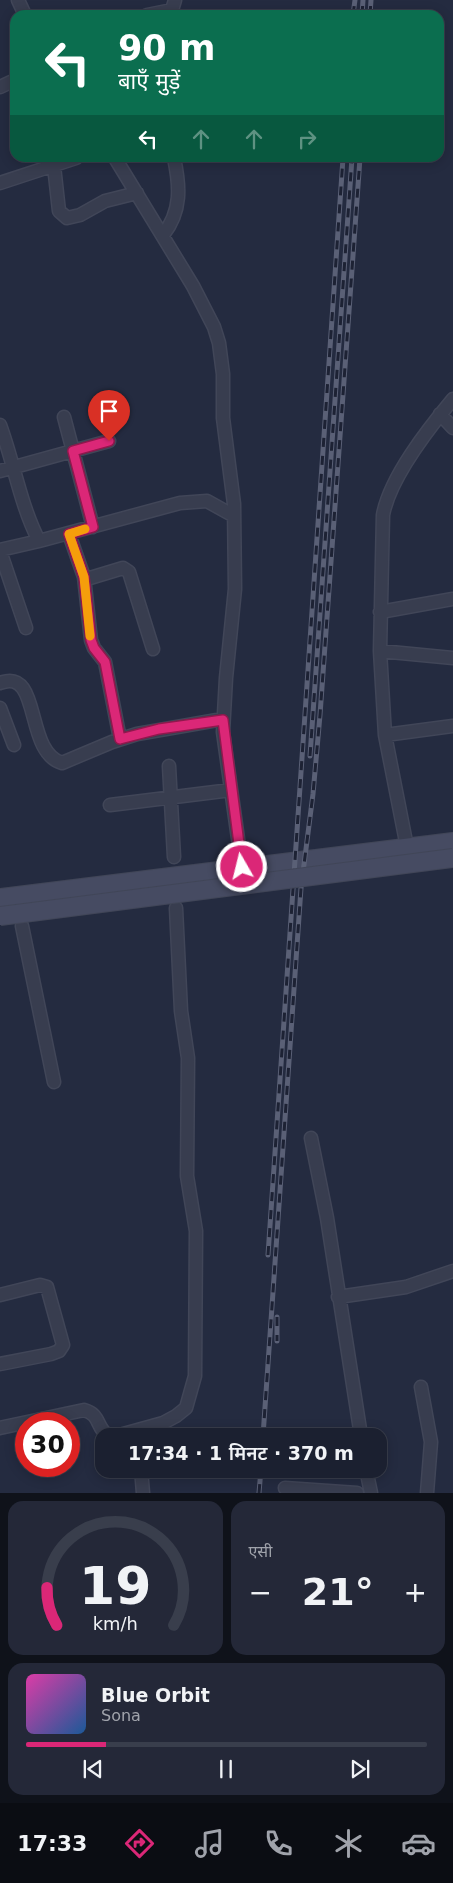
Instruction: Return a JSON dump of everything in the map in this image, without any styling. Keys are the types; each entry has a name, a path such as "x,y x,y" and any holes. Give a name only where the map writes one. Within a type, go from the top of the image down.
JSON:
{"street":[{"path":"0,183 65,162"},
{"path":"118,162 205,307 219,343 223,374 223,418 234,516 235,589 223,720 242,867"},
{"path":"163,235 173,220 179,200 179,183 175,162"},
{"path":"54,166 59,211 67,218 80,216 105,201 137,193"},
{"path":"407,847 386,735 380,651 380,612 386,502 397,476 440,414 453,399"},
{"path":"440,414 453,428"},
{"path":"64,417 93,527"},
{"path":"0,425 15,468 28,518 38,541"},
{"path":"0,471 109,441"},
{"path":"26,628 0,551 180,503 207,501 234,516"},
{"path":"69,534 84,577 91,640 94,648 105,662 120,739"},
{"path":"84,577 90,578 123,568 129,572 153,649"},
{"path":"380,612 453,599"},
{"path":"380,651 453,658"},
{"path":"0,682 15,681 26,690 41,745 53,761 62,764 120,739 159,729 223,720"},
{"path":"0,708 14,745"},
{"path":"386,735 453,726"},
{"path":"169,766 169,797 174,857"},
{"path":"110,805 231,790"},
{"path":"0,898 453,842"},
{"path":"0,916 453,858"},
{"path":"151,1428 163,1423 186,1408 195,1376 196,1231 187,1176 188,1058 181,1011 176,908"},
{"path":"22,926 54,1082"},
{"path":"311,1138 327,1218 360,1428"},
{"path":"338,1297 372,1294 406,1287 453,1271"},
{"path":"0,1295 40,1285 47,1287 63,1345 59,1351 51,1354 0,1364"},
{"path":"422,1387 431,1442 427,1493"},
{"path":"0,1428 84,1410 97,1417 102,1428"},
{"path":"142,1478 143,1493"},
{"path":"368,1478 370,1493"},
{"path":"285,1488 357,1493"}],"railway":[{"path":"354,10 355,0"},
{"path":"362,10 363,0"},
{"path":"370,10 371,0"},
{"path":"268,1255 343,162"},
{"path":"310,756 352,162"},
{"path":"264,1428 301,888 313,794 320,715 360,162"},
{"path":"277,1317 277,1341"},
{"path":"259,1493 260,1478"}],"slow traffic":[{"path":"85,529 69,534 81,574 84,577 90,636"}],"route":[{"path":"109,441 73,451 93,527 69,534 81,574 84,577 91,640 94,648 105,662 120,739 159,729 223,720 226,759 242,867"}]}
